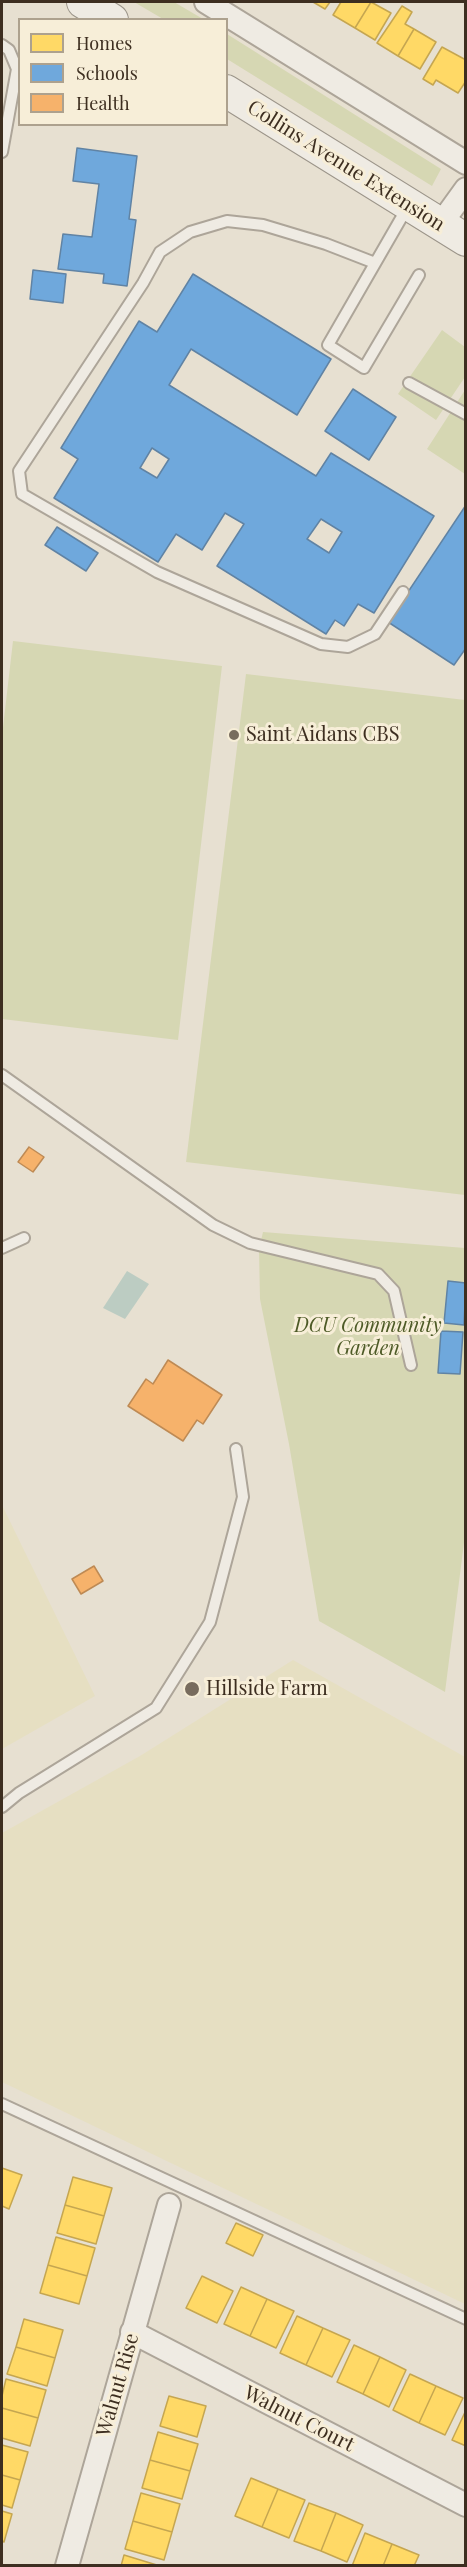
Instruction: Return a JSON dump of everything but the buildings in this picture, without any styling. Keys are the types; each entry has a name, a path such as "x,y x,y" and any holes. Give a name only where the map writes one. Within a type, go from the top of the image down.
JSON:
{"main road":[{"path":"83,2 109,18"},
{"name":"Collins Avenue Extension","path":"228,92 452,232"}],"street":[{"path":"206,2 465,163"},
{"path":"452,232 465,189"},
{"name":"Walnut Rise","path":"67,2565 169,2205"},
{"name":"Walnut Court","path":"132,2332 465,2505"}],"lane":[{"path":"2,45 9,50 17,69 5,115 2,152"},
{"path":"409,205 328,345 364,368 419,275"},
{"path":"375,263 326,244 263,225 227,221 190,232 160,252 143,283 19,471 22,494 157,572 321,644 348,646 375,634 403,592"},
{"path":"409,383 465,414"},
{"path":"2,1075 213,1225 250,1243 378,1274 394,1291 411,1365"},
{"path":"2,1248 24,1238"},
{"path":"2,1808 19,1793 156,1708 210,1623 243,1497 236,1449"},
{"path":"2,2104 465,2319"}],"shaded area":[{"path":"127,1271 149,1284 125,1319 103,1308"},
{"path":"2,1505 95,1696 2,1749"},
{"path":"293,1660 465,1757 465,2304 2,2082 2,1833 140,1756"}],"green space":[{"path":"134,2 174,2 201,18 161,18"},
{"path":"228,35 441,169 432,186 228,60"},
{"path":"442,330 465,347 465,377 436,420 398,394"},
{"path":"465,390 465,474 427,449"},
{"path":"13,641 222,666 178,1040 2,1019 2,736"},
{"path":"246,674 465,700 465,1195 186,1162"},
{"name":"DCU Community Garden","path":"263,1232 465,1248 466,1527 445,1692 319,1621 289,1444 260,1299 259,1249"}],"place":[{"name":"Saint Aidans CBS","path":"234,735"},
{"name":"Hillside Farm","path":"192,1689"}]}
